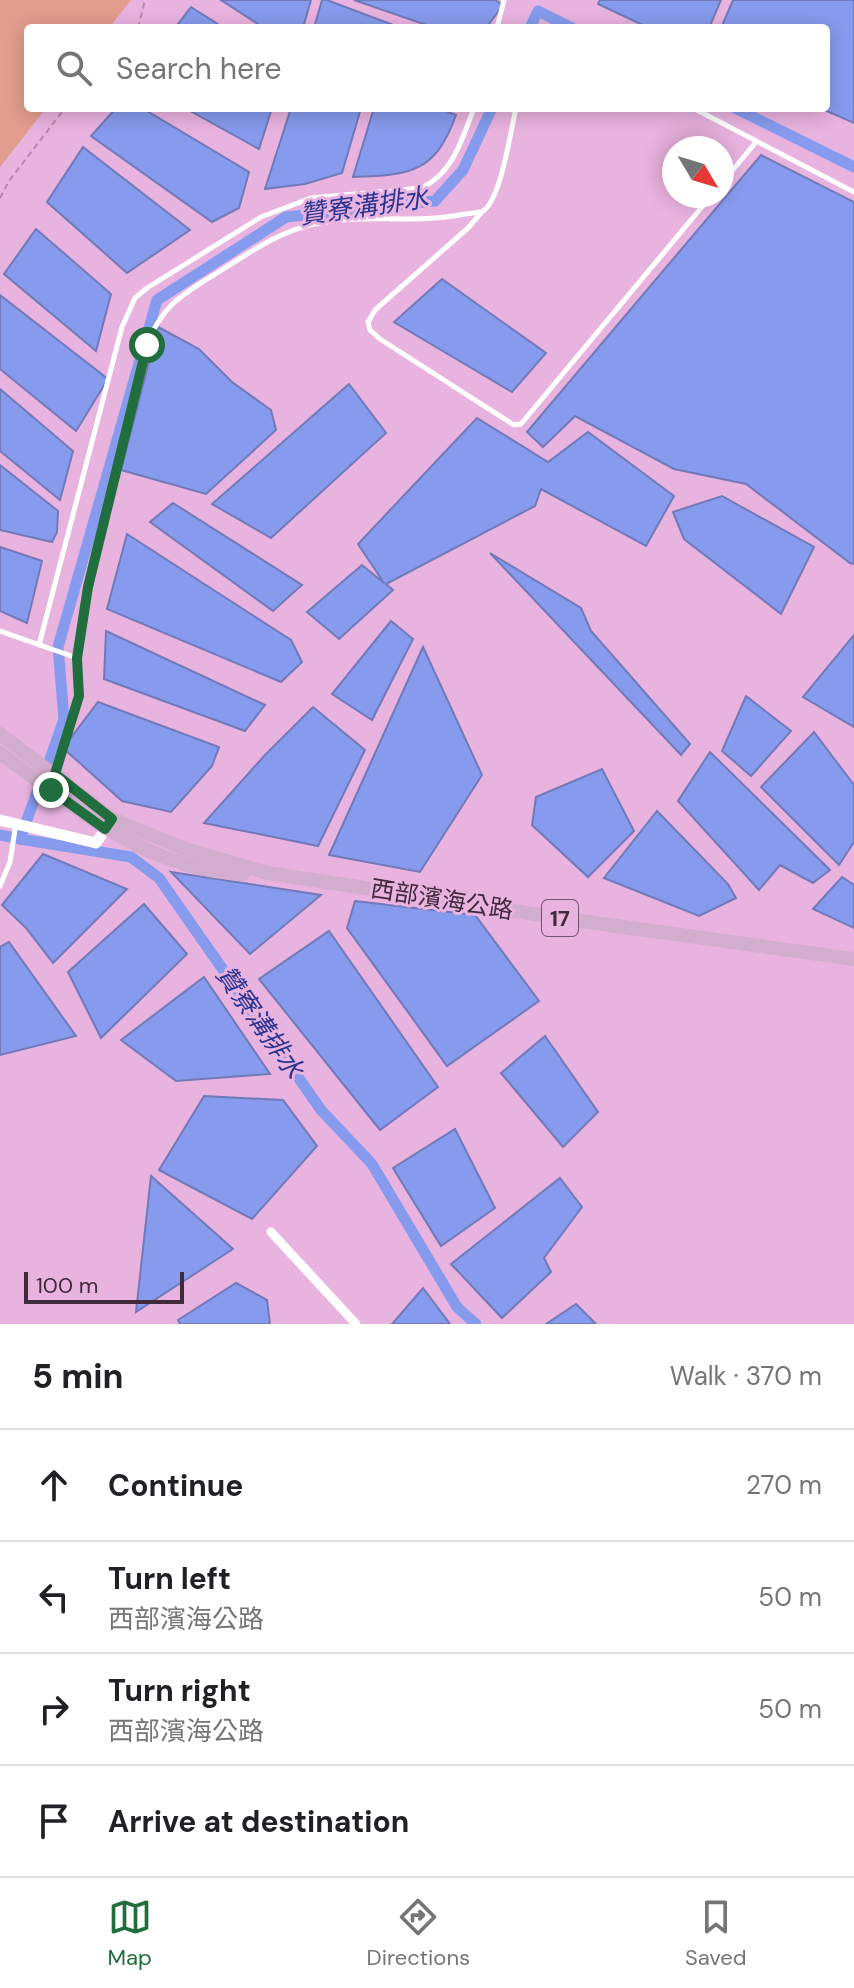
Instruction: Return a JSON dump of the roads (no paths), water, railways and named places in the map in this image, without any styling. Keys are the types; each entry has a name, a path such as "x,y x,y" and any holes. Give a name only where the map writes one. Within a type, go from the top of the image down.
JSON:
{"main road":[{"name":"西部濱海公路","path":"0,734 55,774 109,824"},
{"name":"西部濱海公路","path":"0,753 109,824 268,873 854,959"}],"street":[{"path":"0,820 96,843 109,824"},
{"path":"271,1232 356,1324"}],"lane":[{"path":"498,24 504,0"},
{"path":"42,646 122,327 135,298 261,217 289,206 311,198 421,188 437,181 451,162 472,112"},
{"path":"515,112 494,198 468,228 375,310 368,322 370,330 380,339 514,425 521,424 701,208"},
{"path":"700,112 854,192"},
{"path":"734,169 756,142"},
{"path":"55,774 79,696 77,658 88,587 147,345 154,325 164,310 179,297 264,244 299,228 321,222 453,217 483,211"},
{"path":"0,631 77,658"},
{"path":"0,886 14,844 16,826"}],"water":[{"path":"221,0 311,0 304,24 258,24"},
{"path":"322,0 327,0 390,24 315,24"},
{"path":"354,0 495,0 503,5 489,24 423,24"},
{"path":"600,0 721,0 711,24 640,24 598,4"},
{"path":"733,0 854,0 854,123 829,112 830,24 723,24"},
{"path":"191,7 218,24 178,24"},
{"path":"112,112 149,112 249,172 239,208 212,222 91,136"},
{"path":"192,112 271,112 259,149"},
{"path":"290,112 360,112 342,173 305,184 265,189"},
{"path":"373,112 449,112 456,115 439,149 418,167 390,175 353,177"},
{"path":"83,147 190,230 127,273 47,202"},
{"path":"761,155 854,202 854,564 746,484 674,469 575,416 543,447 527,432 716,208 734,208 734,187"},
{"path":"36,229 111,294 96,351 4,274"},
{"path":"442,279 546,353 512,392 394,322"},
{"path":"0,295 108,379 76,431 0,369"},
{"path":"158,327 199,349 232,382 271,410 276,430 206,494 121,470"},
{"path":"349,384 386,433 271,538 212,504"},
{"path":"0,389 73,451 60,500 0,451"},
{"path":"477,418 548,462 588,432 674,496 646,546 541,489 535,506 386,584 393,590 339,639 307,612 362,565 384,583 358,544"},
{"path":"0,465 58,511 57,532 52,542 0,530"},
{"path":"722,496 814,547 781,614 684,539 673,512"},
{"path":"173,503 302,585 273,611 150,522"},
{"path":"127,534 291,640 302,662 281,682 107,609"},
{"path":"0,547 42,561 27,623 0,611"},
{"path":"490,553 581,608 591,631 690,744 681,755"},
{"path":"391,621 413,639 372,720 332,694"},
{"path":"106,631 265,705 245,731 104,679"},
{"path":"854,635 854,727 803,697"},
{"path":"423,647 482,775 420,872 329,855"},
{"path":"746,696 791,731 751,776 722,751"},
{"path":"98,702 219,747 212,766 171,812 122,801 63,748"},
{"path":"313,707 365,750 318,846 204,823 265,755"},
{"path":"814,732 854,785 854,842 839,865 761,787"},
{"path":"710,752 830,870 813,883 780,865 759,890 678,801"},
{"path":"602,769 634,831 588,877 532,825 536,797"},
{"path":"657,811 728,884 736,898 699,916 604,878"},
{"path":"43,854 127,889 53,963 26,928 2,905"},
{"path":"171,872 321,895 250,954"},
{"path":"842,877 854,885 854,928 813,909"},
{"path":"355,901 475,915 539,1001 447,1066 347,928"},
{"path":"144,904 187,954 101,1038 68,972"},
{"path":"329,931 438,1087 380,1130 259,979"},
{"path":"9,942 76,1036 0,1055 0,947"},
{"path":"204,977 270,1074 176,1081 121,1040"},
{"path":"545,1036 598,1112 563,1147 501,1073"},
{"path":"204,1096 283,1100 317,1146 252,1219 159,1170"},
{"path":"455,1129 495,1208 441,1246 393,1168"},
{"path":"151,1176 233,1249 136,1312"},
{"path":"560,1178 582,1207 544,1258 551,1272 502,1318 451,1264"},
{"path":"236,1283 267,1300 270,1324 180,1324 178,1320"},
{"path":"423,1288 450,1324 392,1324"},
{"path":"576,1304 596,1324 546,1324"}],"waterway":[{"name":"贊寮溝排水","path":"532,24 538,11 564,24"},
{"name":"贊寮溝排水","path":"50,759 64,719 58,647 157,300 286,217 435,201 463,170 490,112"},
{"name":"贊寮溝排水","path":"743,112 854,167"},
{"name":"贊寮溝排水","path":"37,792 20,839 131,857 159,878 321,1110 372,1164 457,1307 476,1324"},
{"path":"0,835 20,839"}]}
